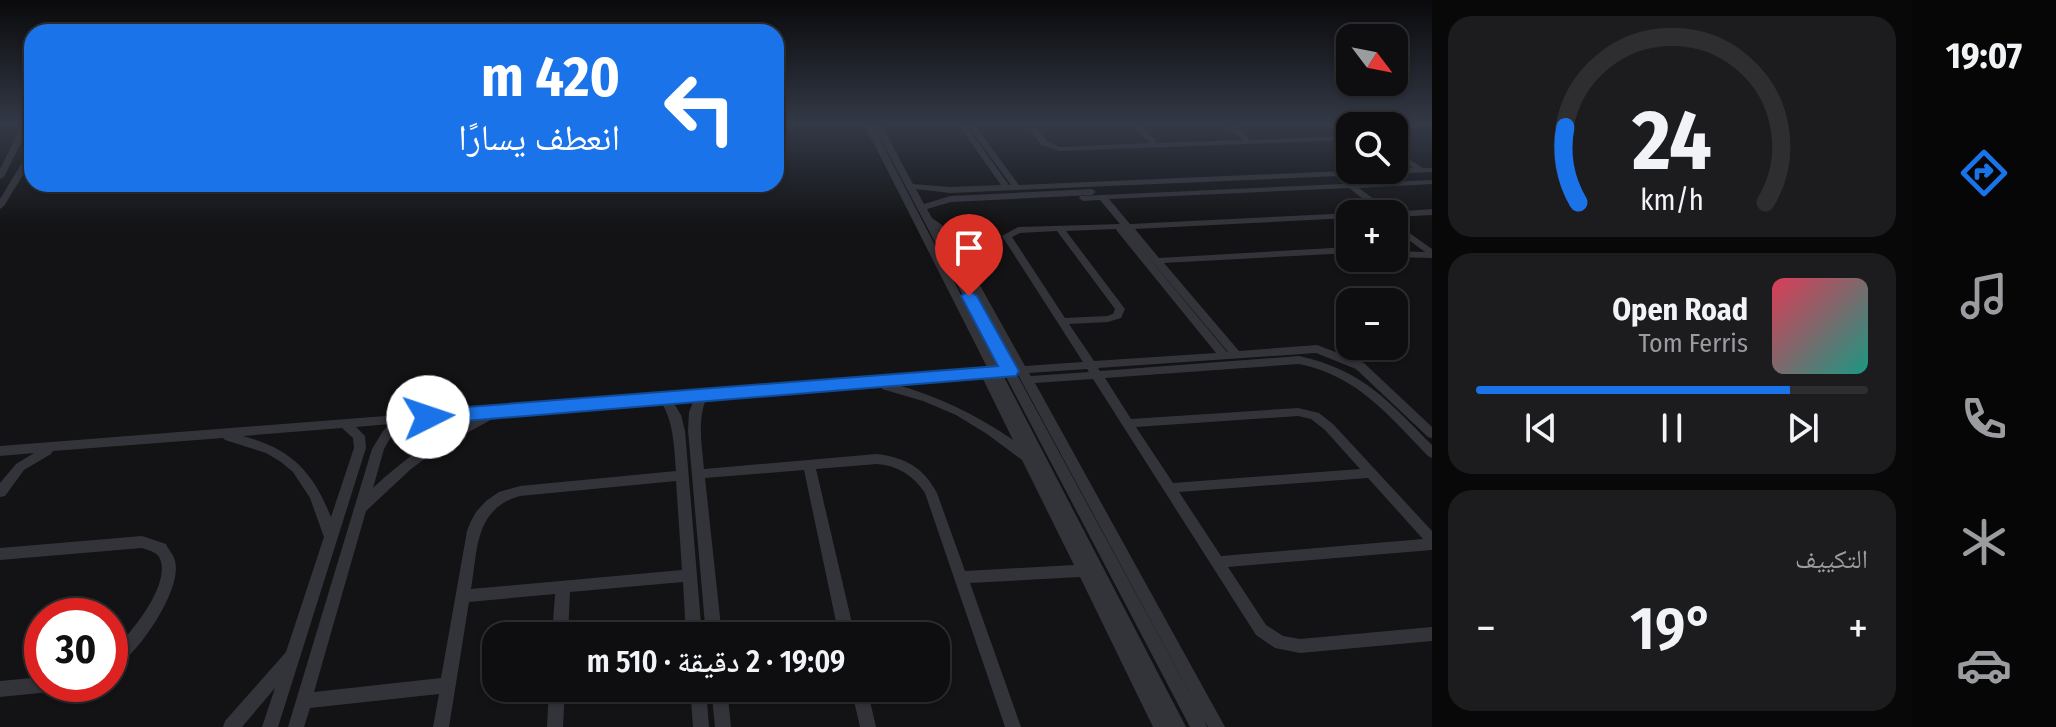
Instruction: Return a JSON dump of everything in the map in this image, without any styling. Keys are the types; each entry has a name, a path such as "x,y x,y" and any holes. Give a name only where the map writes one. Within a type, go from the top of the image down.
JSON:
{"street":[{"path":"0,177 9,158"},
{"path":"885,158 1125,638 1162,727"},
{"path":"895,158 926,214 945,230 1199,727"},
{"path":"985,158 1007,188"},
{"path":"995,158 1017,188"},
{"path":"1408,163 1416,170"},
{"path":"0,206 24,166"},
{"path":"1408,166 1416,170"},
{"path":"926,214 938,201 1007,188 1432,170"},
{"path":"938,201 961,204 1098,198 1432,179"},
{"path":"910,186 967,194 1346,185 1369,200"},
{"path":"1346,185 1362,200"},
{"path":"1098,198 1229,354"},
{"path":"1408,214 1432,212"},
{"path":"1336,216 1013,230 1007,236 1261,630 1280,643 1300,646 1432,634"},
{"path":"1123,226 1160,264 1229,354"},
{"path":"1408,227 1432,246"},
{"path":"1059,228 1120,309 1117,316 1108,319 1063,321"},
{"path":"1408,236 1432,254"},
{"path":"1408,245 1418,243"},
{"path":"1160,264 1336,251"},
{"path":"1408,254 1432,254"},
{"path":"1160,264 1336,257"},
{"path":"1095,370 1229,354 1317,349 1339,355 1376,379 1432,434"},
{"path":"0,451 991,373 1299,360 1335,368 1360,382 1432,453"},
{"path":"991,373 1028,459 1084,571 1178,727"},
{"path":"1021,374 1217,727"},
{"path":"874,383 949,405 981,423 1028,459"},
{"path":"701,396 694,421 713,622"},
{"path":"666,399 678,423 693,622"},
{"path":"361,508 404,466 431,445 502,412"},
{"path":"1129,423 1306,413 1324,421 1432,542"},
{"path":"296,727 380,445 403,419"},
{"path":"270,727 361,445 356,432 344,424"},
{"path":"212,435 267,448 296,465 318,498 331,538"},
{"path":"361,445 372,442 380,445"},
{"path":"0,492 5,476 56,447"},
{"path":"698,474 877,459 892,461 912,470 928,487 1013,727"},
{"path":"809,465 844,622"},
{"path":"1170,488 1371,473"},
{"path":"441,727 476,524 483,513 499,498 527,490 683,475"},
{"path":"0,554 142,542 156,544 166,551 171,561 168,581 137,637 128,646"},
{"path":"1217,562 1432,542"},
{"path":"960,577 1084,571"},
{"path":"464,596 690,575"},
{"path":"561,622 563,587"},
{"path":"231,727 295,651"},
{"path":"304,701 448,685"},
{"path":"0,689 24,687"},
{"path":"555,727 556,702"},
{"path":"699,702 701,727"},
{"path":"720,702 723,727"},
{"path":"862,702 868,727"}],"route":[{"path":"428,417 1010,371 969,296"}]}
